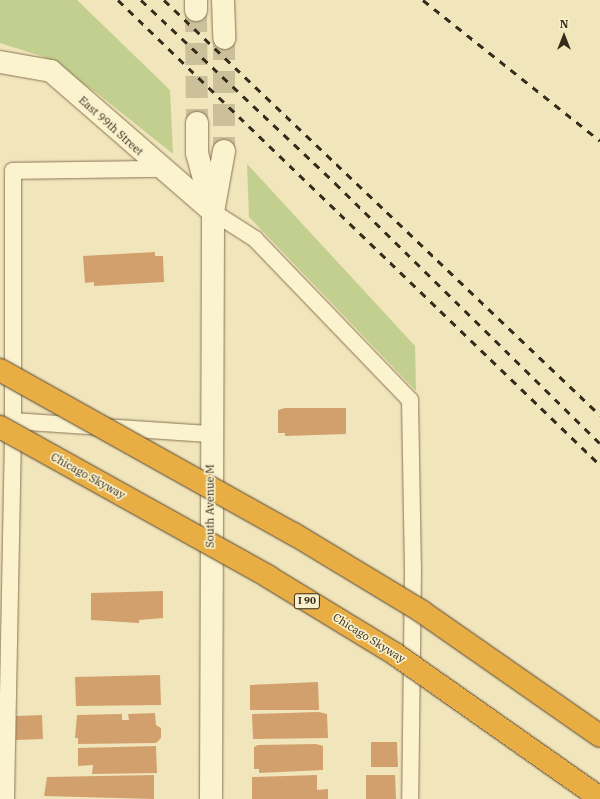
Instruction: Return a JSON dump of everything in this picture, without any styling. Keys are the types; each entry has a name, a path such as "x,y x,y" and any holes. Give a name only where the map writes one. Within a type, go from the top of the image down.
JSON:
{"highway":[{"path":"0,370 294,534 415,607 600,736"},
{"name":"Chicago Skyway","path":"7,424 395,654 600,798"}],"street":[{"path":"224,0 224,38"},
{"name":"East 99th Street","path":"0,62 51,71 159,169 212,212"},
{"name":"South Avenue M","path":"197,122 197,153 212,212"},
{"name":"South Avenue M","path":"211,799 210,434 212,212 224,151"}],"lane":[{"path":"6,799 7,424 13,171 159,169"},
{"path":"212,212 255,238 410,400 413,569 410,799"},
{"path":"7,424 210,434"}],"green space":[{"path":"0,0 77,0 170,90 173,154 98,94 44,57 0,43"},
{"path":"247,164 415,346 416,391 249,217"}],"building":[{"path":"155,252 155,256 163,256 164,282 94,286 94,282 85,283 83,256"},
{"path":"285,408 346,408 346,434 285,436 285,433 278,433 278,410"},
{"path":"163,591 163,618 139,620 139,623 91,620 91,593"},
{"path":"160,675 161,705 76,706 75,677"},
{"path":"318,682 319,710 250,710 250,685"},
{"path":"319,712 327,714 328,738 253,739 252,714"},
{"path":"155,713 156,725 161,728 161,738 156,743 78,744 78,738 75,738 77,715 122,714 122,720 129,720 128,714"},
{"path":"42,715 43,739 16,740 16,716"},
{"path":"371,742 397,742 398,767 371,767"},
{"path":"316,744 323,746 323,770 259,773 259,769 254,769 254,747 258,745"},
{"path":"156,746 157,773 92,774 93,765 78,766 78,748"},
{"path":"154,775 154,799 44,796 47,777"},
{"path":"317,775 317,790 328,789 328,799 252,799 252,777"},
{"path":"366,775 395,775 396,799 366,799"}],"tunnel":[{"path":"196,10 197,123"},
{"path":"224,38 224,151"}],"railway":[{"path":"118,0 600,465"},
{"path":"141,0 335,183 600,443"},
{"path":"164,0 600,415"},
{"path":"423,0 600,141"}]}
